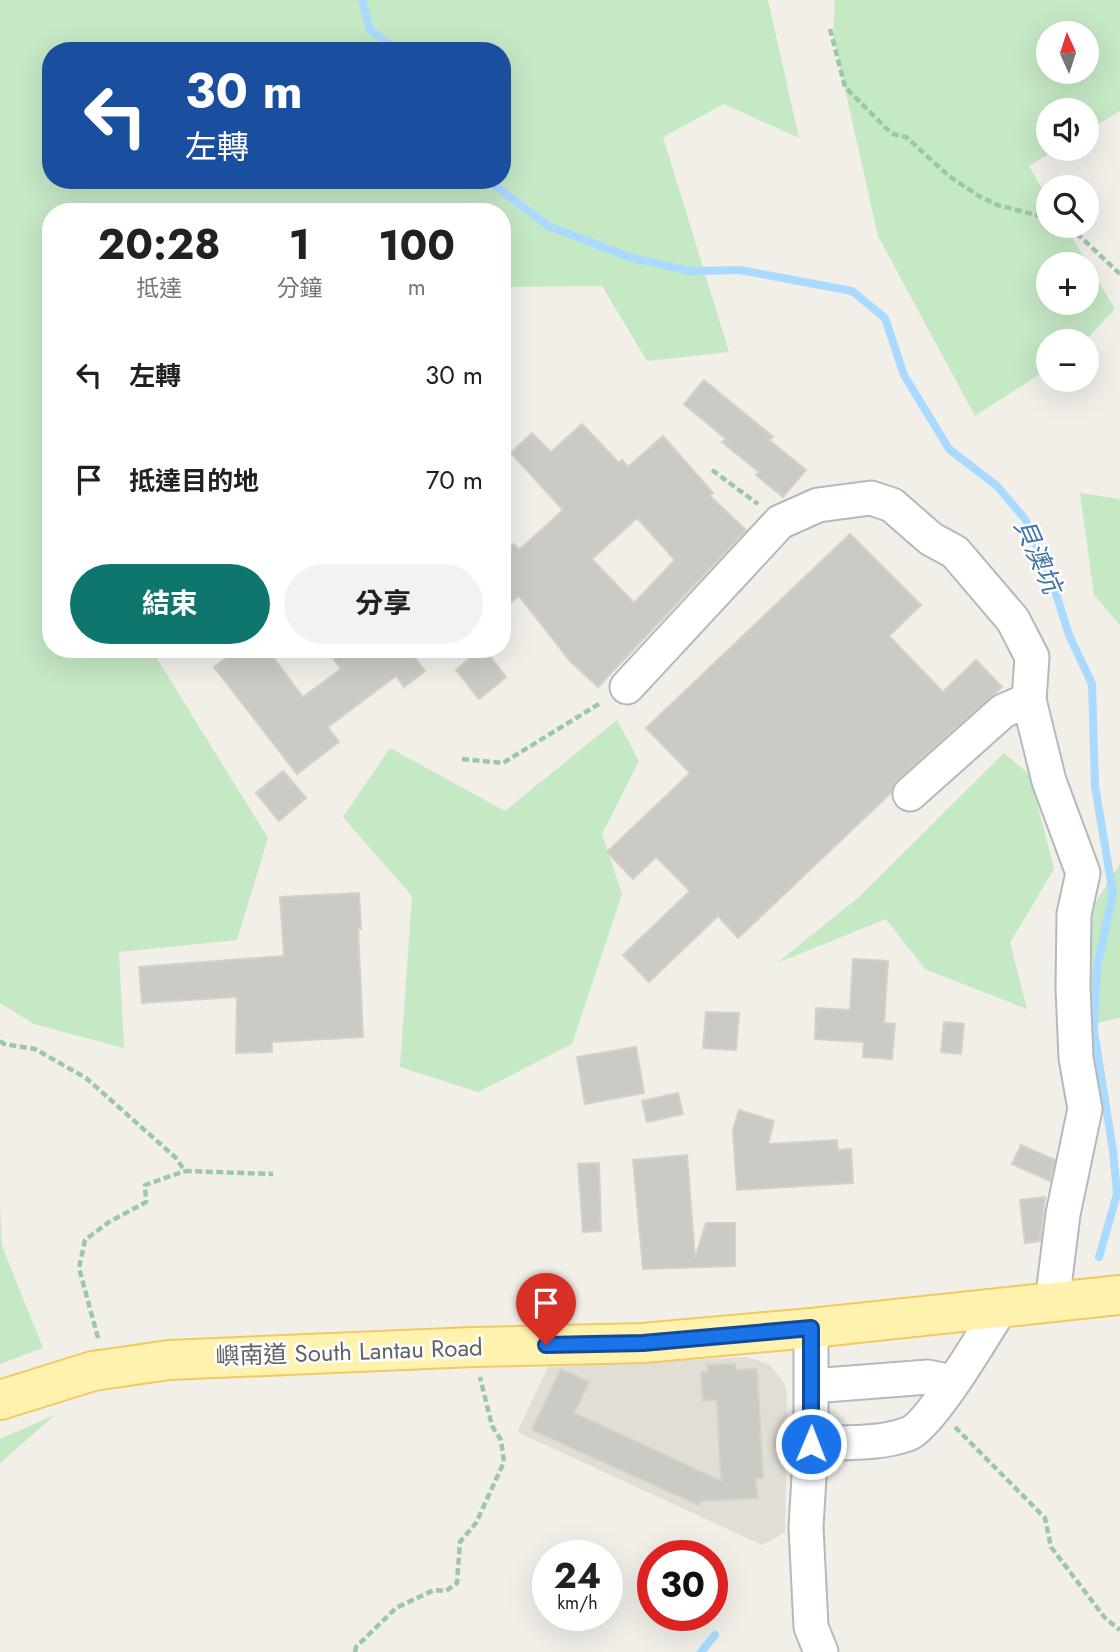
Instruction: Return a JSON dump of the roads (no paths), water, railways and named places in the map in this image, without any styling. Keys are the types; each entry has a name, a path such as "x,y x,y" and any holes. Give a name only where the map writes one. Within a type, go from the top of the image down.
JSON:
{"main road":[{"name":"嶼南道 South Lantau Road","path":"0,1400 93,1371 169,1360 643,1343 1120,1295"}],"street":[{"path":"627,687 780,522 818,505 871,498 892,505 931,539 955,552 1013,621 1032,657 1029,700 1049,781 1083,873 1074,914 1073,988 1076,1058 1085,1110 1063,1214 1052,1303"},
{"path":"910,794 1003,711 1029,700"},
{"path":"811,1444 878,1441 909,1434 925,1422 970,1358 1000,1309"},
{"path":"811,1328 811,1444 806,1539 811,1627 821,1652"},
{"path":"812,1386 928,1377 952,1382"}],"waterway":[{"name":"貝澳坑","path":"362,0 370,30 387,42"},
{"name":"貝澳坑","path":"500,189 548,226 632,258 691,271 740,270 852,291 885,318 904,375 949,449 997,486 1025,519 1052,581 1069,635 1092,684 1095,786 1113,894 1097,967 1094,1030 1117,1194 1099,1257"},
{"path":"701,1652 715,1635"}]}
